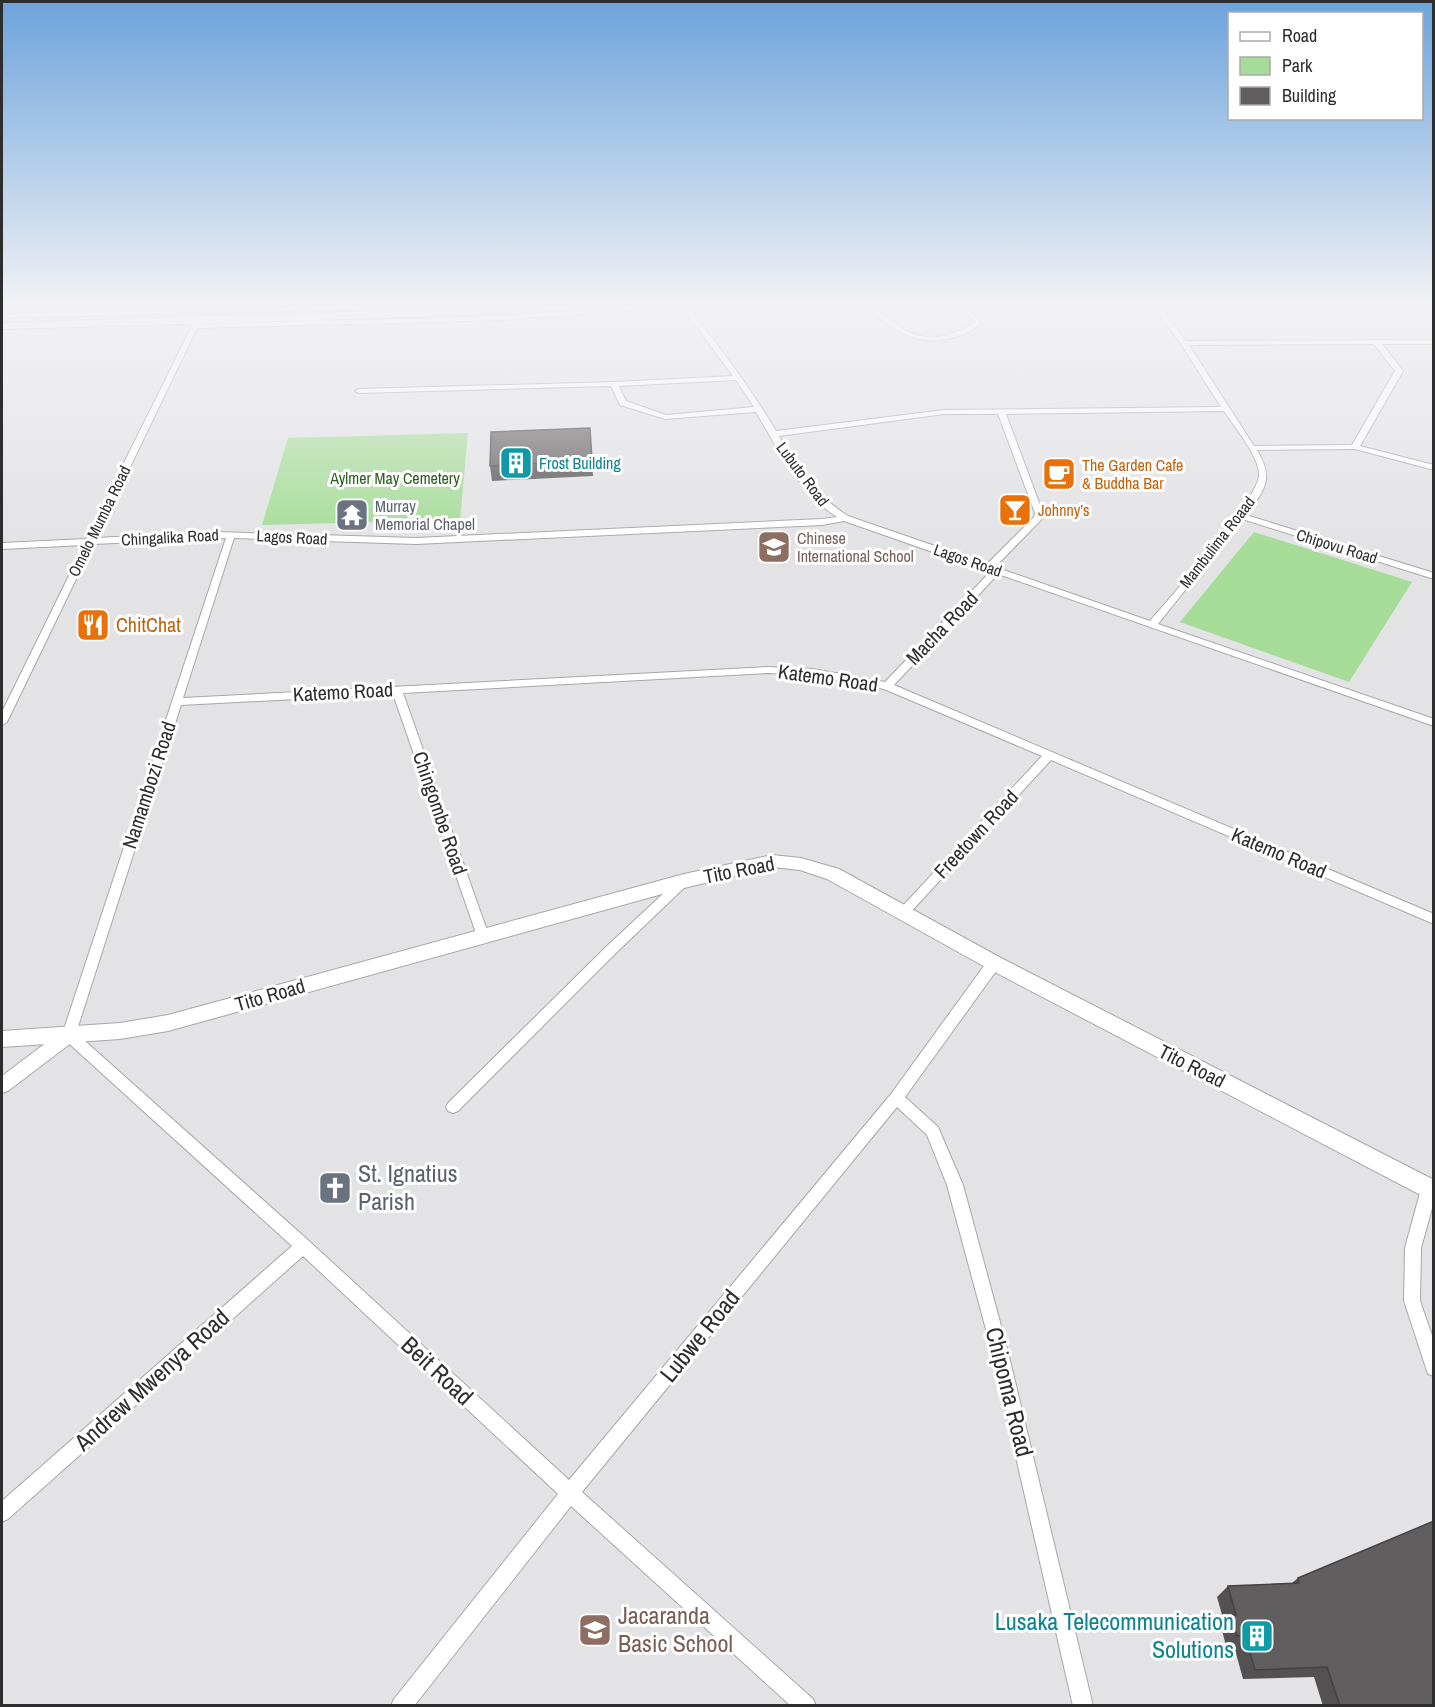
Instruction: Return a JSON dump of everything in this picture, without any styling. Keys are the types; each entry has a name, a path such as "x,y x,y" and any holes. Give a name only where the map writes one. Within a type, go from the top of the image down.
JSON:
{"main road":[{"name":"Tito Road","path":"2,1039 120,1031 168,1023 684,881 757,863 788,861 833,874 994,963 1431,1191"}],"street":[{"name":"Omelo Mumba Road","path":"2,722 166,386"},
{"path":"359,390 543,386"},
{"path":"615,386 623,403 662,417 759,409"},
{"name":"Lubuto Road","path":"743,386 819,499 827,508 845,518"},
{"name":"Mambulima Roaad","path":"1153,624 1240,516 1263,481 1262,467 1252,448 1210,386"},
{"path":"1355,447 1391,386"},
{"path":"774,434 944,412 1225,410"},
{"name":"Macha Road","path":"887,686 1038,518 1039,513 1026,472 1001,411"},
{"path":"1252,448 1355,447 1434,468"},
{"name":"Chipovu Road","path":"1240,516 1434,576"},
{"name":"Lagos Road","path":"231,534 416,541 822,522 845,518 1434,723"},
{"name":"Chingalika Road","path":"2,546 231,534"},
{"name":"Namambozi Road","path":"69,1035 231,534"},
{"name":"Katemo Road","path":"176,702 788,670 834,675 887,686 1434,919"},
{"name":"Chingombe Road","path":"398,690 483,936"},
{"name":"Freetown Road","path":"903,913 1050,754"},
{"path":"453,1107 684,881"},
{"name":"Lubwe Road","path":"401,1706 570,1493 896,1098 994,963"},
{"path":"2,1086 69,1035"},
{"name":"Beit Road","path":"69,1035 806,1706"},
{"name":"Chipoma Road","path":"896,1098 933,1131 956,1185 999,1348 1083,1706"},
{"path":"1431,1191 1413,1248 1412,1301 1434,1368"},
{"name":"Andrew Mwenya Road","path":"2,1513 303,1246"}],"green space":[{"name":"Aylmer May Cemetery","path":"468,433 460,520 262,525 288,438"},
{"path":"1254,532 1412,582 1349,682 1180,622"}],"building":[{"path":"590,428 592,460 490,466 491,432"},
{"path":"1434,1521 1434,1706 1340,1706 1327,1667 1255,1670 1245,1635 1237,1636 1231,1615 1236,1615 1228,1586 1299,1583 1298,1578"}],"place":[{"name":"Frost Building","path":"516,463"},
{"name":"The Garden Cafe & Buddha Bar","path":"1059,474"},
{"name":"Johnny’s","path":"1015,510"},
{"name":"Murray Memorial Chapel","path":"352,515"},
{"name":"Chinese International School","path":"774,547"},
{"name":"ChitChat","path":"93,625"},
{"name":"St. Ignatius Parish","path":"335,1188"},
{"name":"Jacaranda Basic School","path":"595,1630"},
{"name":"Lusaka Telecommunication Solutions","path":"1257,1636"}]}
